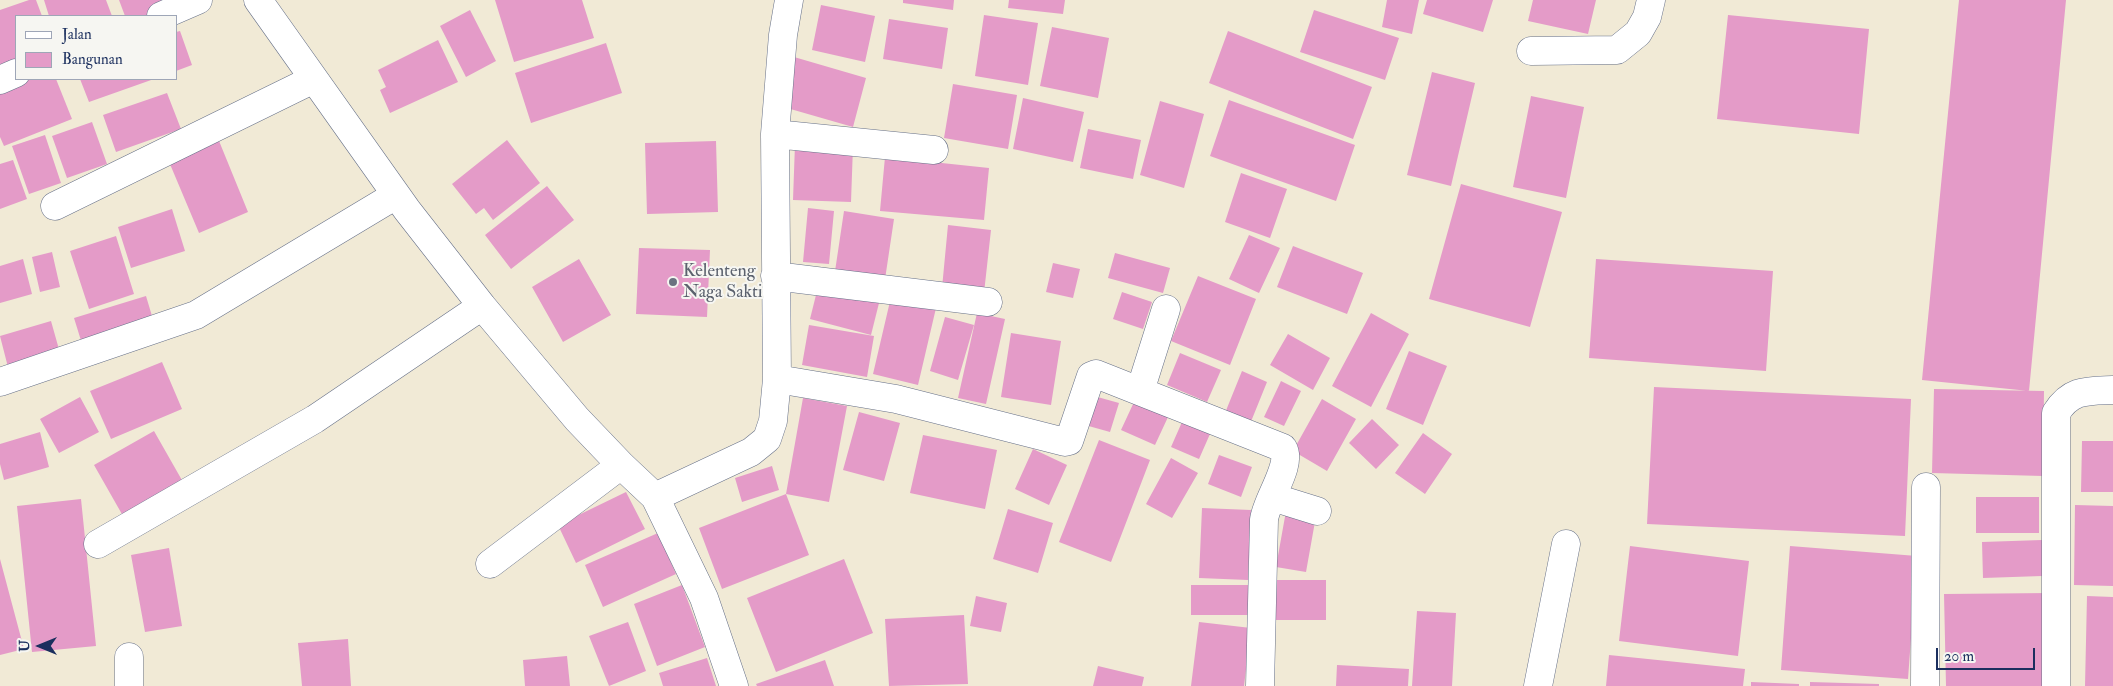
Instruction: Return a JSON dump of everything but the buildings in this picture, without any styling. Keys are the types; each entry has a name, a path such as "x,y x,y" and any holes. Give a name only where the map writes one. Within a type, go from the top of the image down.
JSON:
{"street":[{"path":"163,15 198,0"},
{"path":"258,0 396,195 482,306 577,419 655,497 704,598 734,686"},
{"path":"655,497 751,452 767,440 773,421 777,378 775,134 783,35 788,0"},
{"path":"1531,51 1617,50 1638,33 1648,17 1650,0"},
{"path":"0,80 15,73"},
{"path":"56,206 314,79"},
{"path":"775,134 934,150"},
{"path":"0,382 196,315 396,195"},
{"path":"775,276 988,302"},
{"path":"98,544 315,419 482,306"},
{"path":"1140,391 1166,309"},
{"path":"777,378 896,399 1062,442 1069,440 1093,374 1283,448 1287,460 1264,520 1260,686"},
{"path":"2056,686 2056,412 2064,401 2077,392 2113,390"},
{"path":"490,564 621,465"},
{"path":"1925,686 1926,487"},
{"path":"1272,496 1317,511"},
{"path":"1538,686 1566,544"},
{"path":"129,657 129,686"}],"place":[{"name":"Kelenteng Naga Sakti","path":"673,282"}]}
